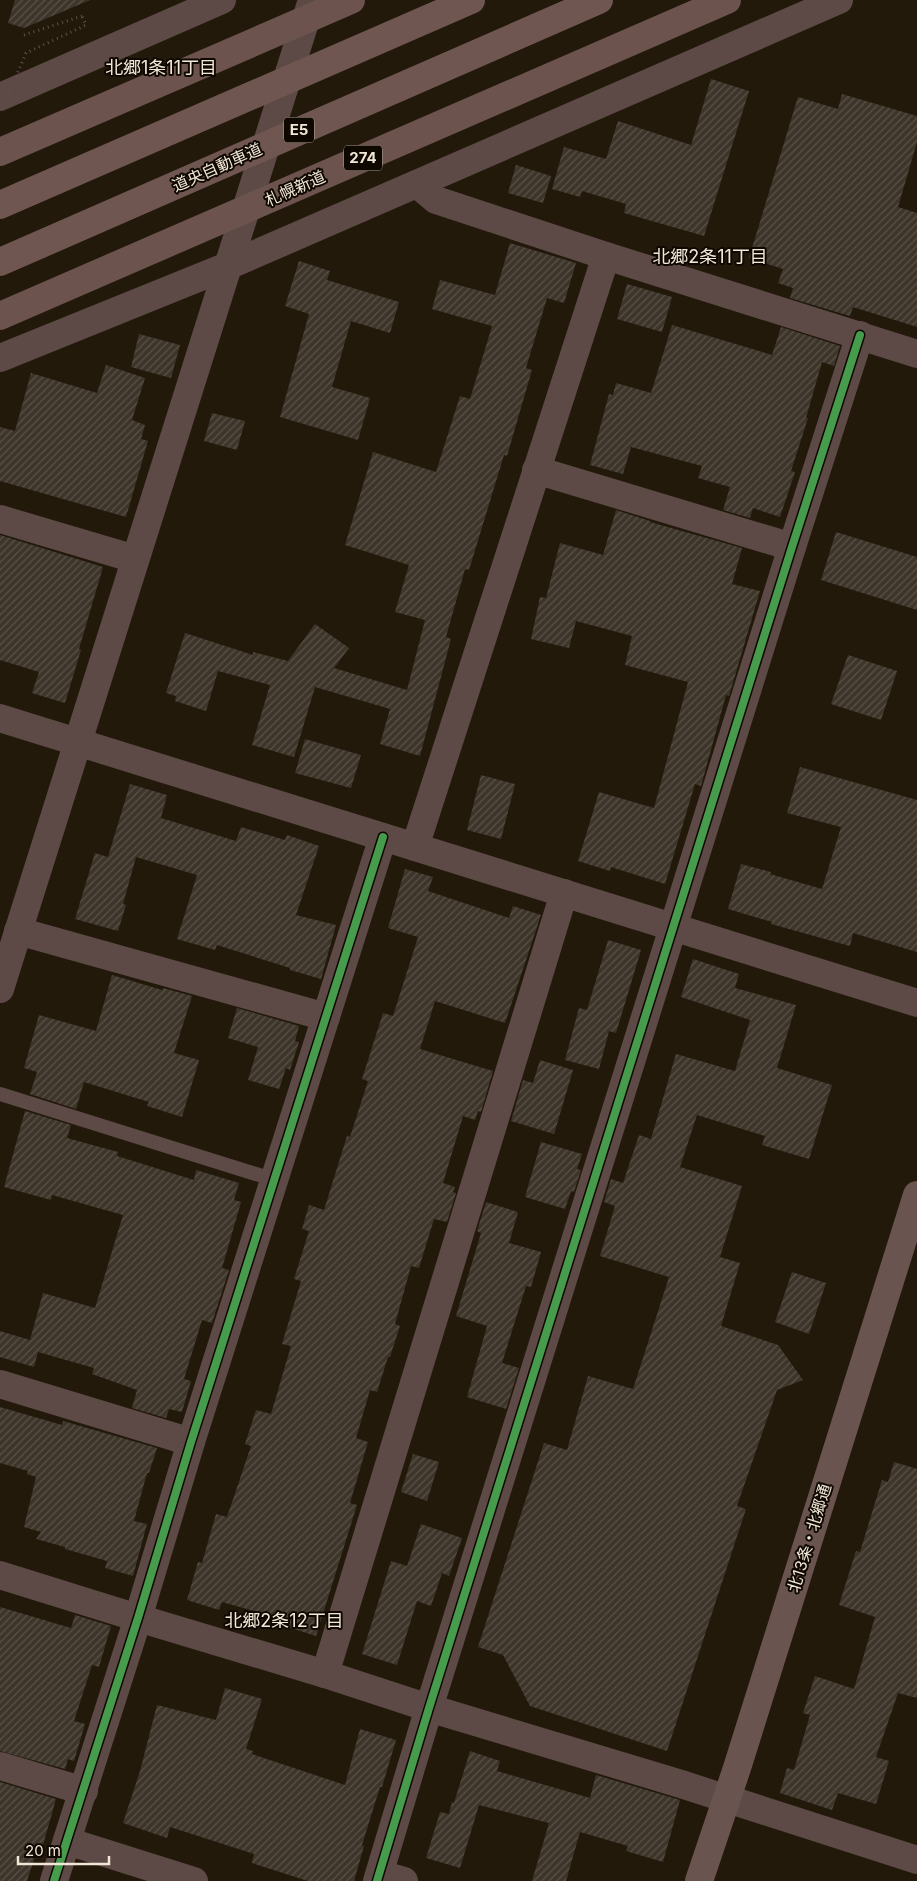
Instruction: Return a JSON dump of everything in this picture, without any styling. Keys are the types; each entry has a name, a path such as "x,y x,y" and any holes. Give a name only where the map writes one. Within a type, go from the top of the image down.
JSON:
{"highway":[{"path":"0,152 351,0"},
{"path":"0,205 471,0"},
{"name":"道央自動車道","path":"0,262 599,0"},
{"name":"札幌新道","path":"0,316 727,0"}],"main road":[{"name":"北13条・北郷通","path":"700,1881 917,1195"}],"street":[{"path":"1,103 222,0"},
{"path":"0,990 312,0"},
{"path":"0,358 230,264 839,0"},
{"path":"417,184 436,200 917,354"},
{"path":"415,847 606,256"},
{"path":"387,1878 429,1708 860,335"},
{"path":"536,470 792,547"},
{"path":"0,518 135,559"},
{"path":"0,718 917,1004"},
{"path":"54,1881 138,1618 190,1442 383,837"},
{"path":"325,1674 564,893"},
{"path":"18,931 326,1017"},
{"path":"0,1384 190,1442"},
{"path":"0,1575 726,1798 917,1860"},
{"path":"0,1766 84,1791"},
{"path":"67,1841 194,1881"}],"lane":[{"path":"0,1094 275,1180"}],"path":[{"path":"1,103 26,53 86,25 82,16 24,36"}],"building":[{"path":"15,0 90,0 24,28 8,23"},
{"path":"711,79 749,91 704,236 624,213 626,204 582,191 580,197 552,189 564,147 606,159 618,121 691,145"},
{"path":"842,94 917,116 917,142 898,207 917,213 917,327 853,307 850,316 790,298 793,288 778,283 783,269 749,258 798,97 838,109"},
{"path":"516,165 551,176 543,203 508,193"},
{"path":"510,243 576,263 564,303 547,298 526,368 532,370 507,456 504,455 469,570 465,569 446,637 451,639 420,756 380,744 390,709 315,687 294,757 252,745 270,685 218,671 206,711 175,701 176,696 166,693 185,633 253,655 253,652 288,661 315,624 349,648 334,668 407,690 425,620 395,612 409,565 345,545 373,452 436,472 460,396 470,399 492,326 432,309 440,280 495,295"},
{"path":"299,261 330,271 327,280 399,302 390,333 351,321 332,387 370,398 358,440 280,417 309,314 285,306"},
{"path":"627,284 672,297 662,332 617,319"},
{"path":"672,325 772,355 781,327 840,346 834,366 822,362 806,418 808,418 791,471 795,472 780,517 753,508 750,518 723,510 730,487 698,478 702,466 631,447 623,474 590,465 609,394 613,395 616,383 651,393"},
{"path":"139,334 180,345 171,378 131,367"},
{"path":"106,365 145,378 132,420 145,425 141,439 148,441 126,517 0,481 0,427 15,431 31,373 97,393"},
{"path":"212,413 245,421 237,450 204,441"},
{"path":"616,510 650,522 742,548 732,584 760,591 729,696 726,695 701,786 695,784 665,884 611,867 610,871 578,861 599,792 654,808 688,682 625,665 632,636 576,621 569,648 531,639 540,597 546,598 560,543 603,555"},
{"path":"836,532 917,557 917,610 821,580"},
{"path":"0,535 103,567 65,703 32,693 39,672 0,660"},
{"path":"848,655 897,671 881,720 831,704"},
{"path":"305,739 361,755 351,788 295,773"},
{"path":"800,767 917,800 917,952 853,933 850,946 771,924 772,922 728,909 741,864 822,889 841,827 787,813"},
{"path":"481,775 515,784 501,839 467,830"},
{"path":"130,784 167,795 161,818 236,841 241,827 285,840 287,835 319,846 296,915 336,925 321,979 217,945 215,950 177,939 197,875 136,857 123,904 126,905 118,931 75,919 95,853 108,857"},
{"path":"405,869 433,877 428,891 509,918 513,906 541,915 505,1023 435,1001 420,1049 493,1071 481,1112 478,1111 475,1120 463,1116 443,1183 455,1187 453,1192 456,1193 447,1222 434,1219 419,1268 411,1266 395,1324 400,1326 390,1357 388,1357 377,1392 370,1390 356,1438 368,1442 350,1503 357,1505 316,1636 288,1627 290,1621 222,1602 219,1610 187,1600 198,1562 202,1563 216,1514 227,1517 251,1446 245,1444 256,1410 271,1414 291,1346 282,1344 301,1281 294,1279 309,1231 302,1229 309,1205 324,1210 347,1136 350,1137 368,1081 362,1079 383,1013 393,1016 418,937 388,928"},
{"path":"608,940 641,950 616,1033 609,1031 599,1069 565,1060 579,1008 587,1010"},
{"path":"693,959 739,974 735,988 796,1005 777,1068 832,1085 809,1159 762,1145 765,1136 697,1115 680,1167 742,1186 720,1257 740,1263 721,1326 778,1345 803,1380 777,1390 737,1506 746,1509 667,1751 530,1706 503,1655 478,1647 544,1443 567,1450 588,1376 633,1389 669,1277 600,1256 615,1206 604,1202 611,1179 623,1183 639,1135 651,1139 676,1054 735,1071 750,1020 681,997"},
{"path":"112,975 162,990 163,988 192,996 174,1053 199,1060 182,1117 147,1106 149,1102 84,1082 76,1109 30,1094 37,1072 24,1068 39,1015 96,1031"},
{"path":"237,1008 299,1026 295,1041 299,1042 290,1070 286,1068 279,1089 248,1080 258,1047 228,1038"},
{"path":"540,1060 573,1070 554,1134 511,1121 523,1080 533,1083"},
{"path":"25,1111 71,1125 67,1138 118,1152 117,1156 194,1180 196,1170 239,1183 234,1200 241,1202 222,1268 229,1270 212,1323 202,1320 184,1379 191,1381 182,1412 169,1409 166,1418 132,1408 137,1390 92,1374 94,1368 38,1352 34,1367 0,1357 0,1331 30,1340 43,1293 95,1308 123,1215 52,1195 51,1200 4,1187"},
{"path":"541,1142 582,1154 577,1169 581,1170 574,1192 571,1191 565,1209 525,1197"},
{"path":"486,1202 518,1212 509,1243 541,1252 531,1287 526,1286 502,1363 519,1368 506,1409 467,1397 487,1326 456,1316 481,1233 477,1231"},
{"path":"792,1272 826,1283 809,1334 775,1322"},
{"path":"0,1407 62,1425 63,1421 157,1448 149,1473 147,1473 134,1521 147,1524 133,1576 105,1568 107,1561 36,1539 41,1532 24,1527 36,1477 27,1474 28,1471 0,1463"},
{"path":"413,1454 439,1462 427,1501 401,1492"},
{"path":"894,1462 917,1469 917,1698 898,1693 876,1757 889,1761 876,1804 838,1793 832,1810 780,1793 787,1768 794,1770 810,1715 803,1713 815,1676 854,1689 875,1617 839,1605 856,1551 860,1552 882,1480 888,1482"},
{"path":"421,1524 462,1538 449,1576 442,1573 431,1606 417,1601 397,1665 362,1654 391,1561 407,1566"},
{"path":"0,1607 71,1628 75,1615 111,1626 99,1667 92,1665 74,1721 85,1724 74,1761 68,1759 65,1769 0,1751"},
{"path":"225,1688 262,1699 246,1749 253,1751 252,1754 345,1785 360,1729 396,1740 362,1845 364,1846 354,1881 308,1881 252,1863 254,1854 170,1827 167,1838 123,1823 140,1771 157,1705 216,1720"},
{"path":"470,1751 500,1761 497,1771 590,1798 596,1775 680,1800 663,1862 626,1851 628,1846 580,1832 566,1881 532,1881 549,1823 479,1805 460,1868 426,1858 440,1812 449,1814 452,1802 454,1803"},
{"path":"0,1782 56,1799 43,1845 39,1844 27,1881 0,1881"}],"cycle path":[{"path":"377,1881 429,1708 860,335"},
{"path":"54,1881 383,837"}],"district":[{"name":"北郷1条11丁目","path":"161,68"},
{"name":"北郷2条11丁目","path":"710,257"},
{"name":"北郷2条12丁目","path":"284,1621"}]}
